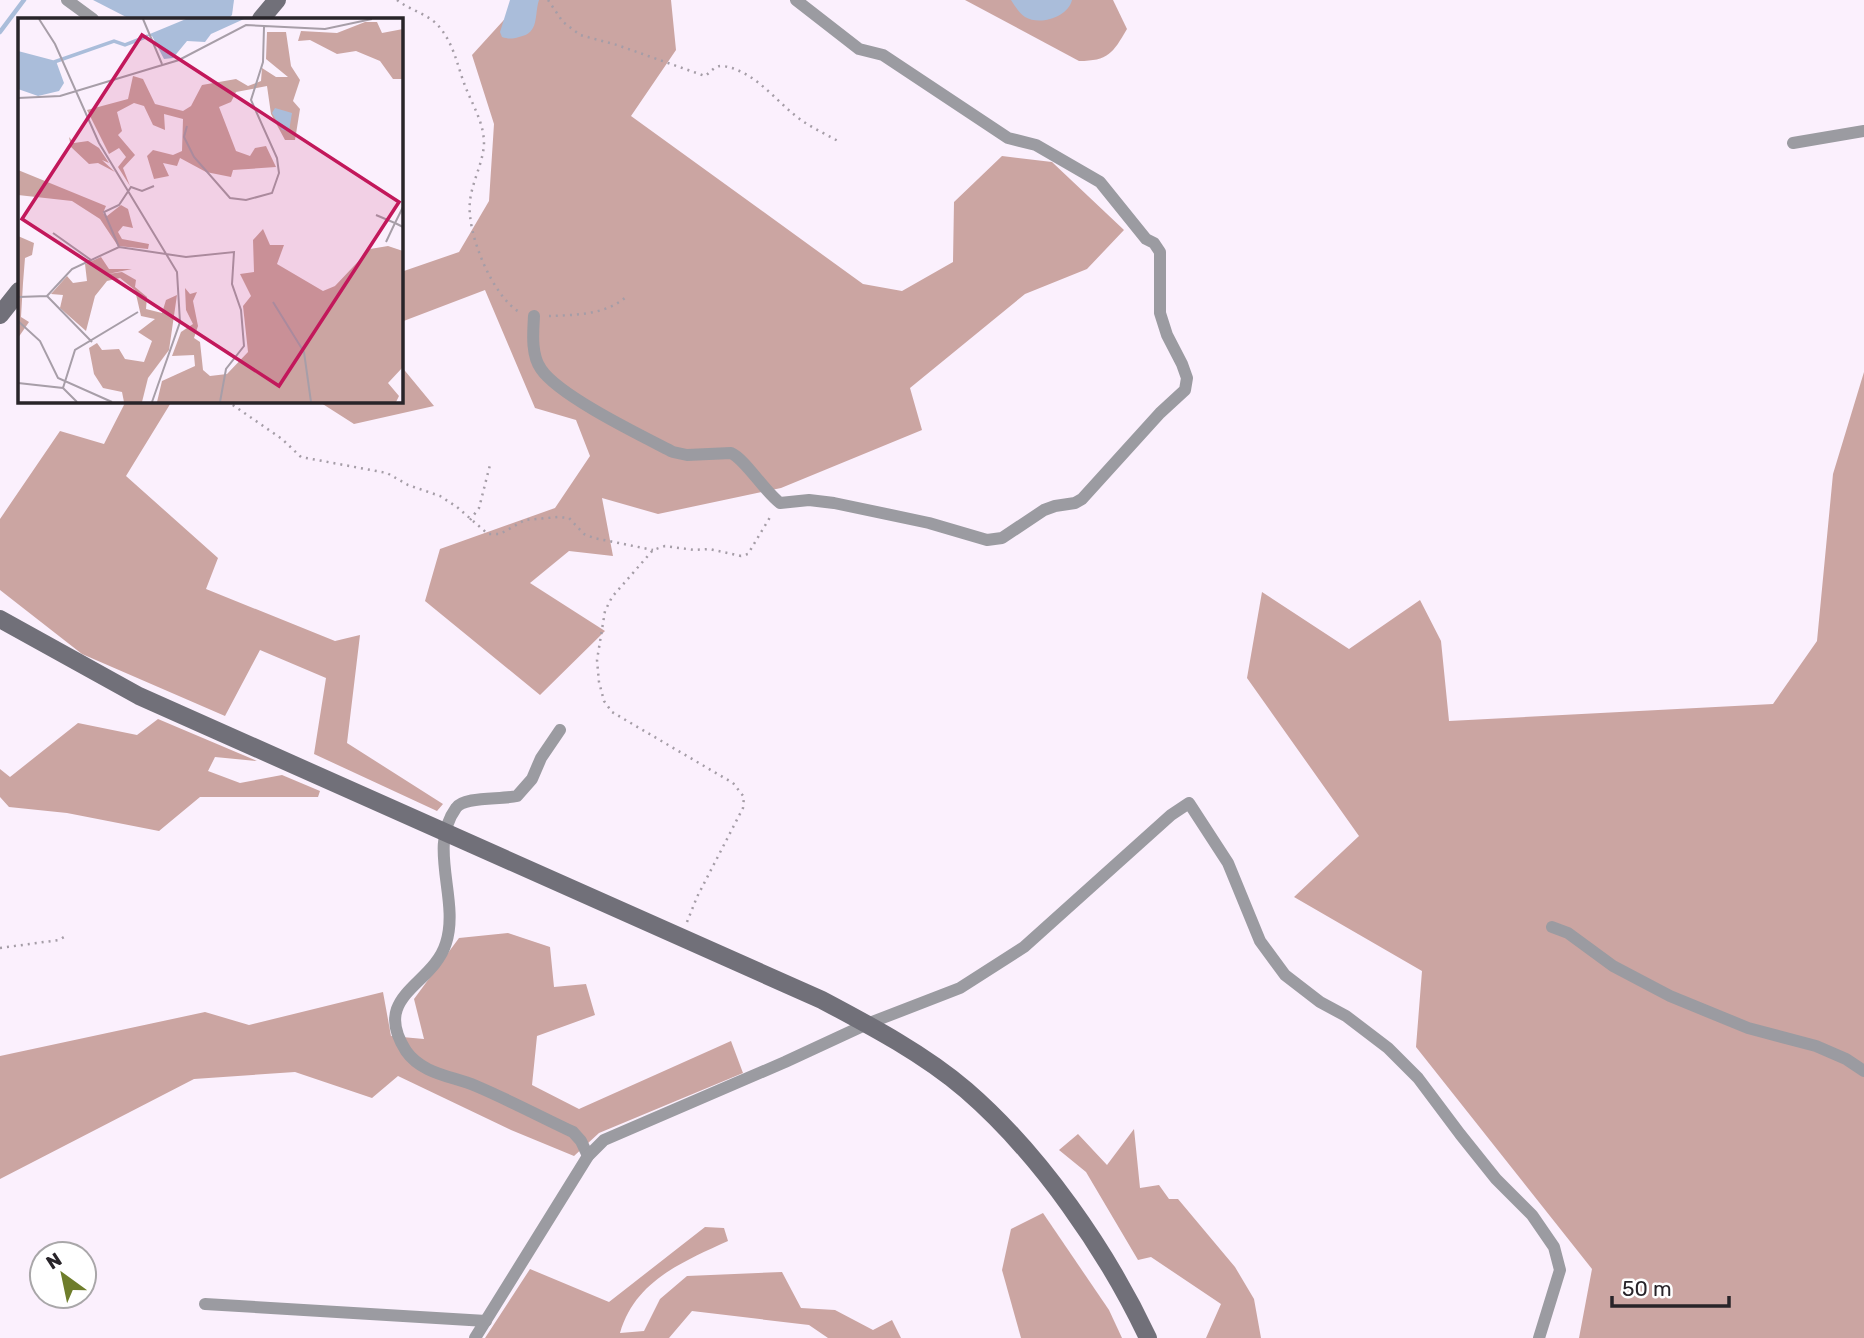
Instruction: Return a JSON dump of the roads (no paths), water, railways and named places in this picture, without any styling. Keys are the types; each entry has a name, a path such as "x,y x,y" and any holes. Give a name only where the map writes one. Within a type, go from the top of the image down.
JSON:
{"street":[{"path":"67,0 92,18"},
{"path":"262,18 277,0"},
{"path":"534,316 536,357 541,369 553,382 673,452 687,455 731,453 737,456 780,503 809,500 834,503 929,523 987,540 1002,538 1044,510 1082,499 1185,390 1187,378 1160,313 1160,252 1154,243 1146,239 1100,182 1036,145 1008,138 883,55 859,49 796,0"},
{"path":"1793,143 1864,131"},
{"path":"0,315 18,292"},
{"path":"0,619 139,696 822,1000 923,1059 966,1090 1044,1172 1107,1261 1148,1338"},
{"path":"560,730 541,758 525,790 507,799 466,801 458,804 452,813 442,846 450,899 450,924 446,945 437,960 404,994 395,1009 397,1031 407,1051 417,1063 475,1086 573,1132 588,1156"},
{"path":"475,1338 588,1156 604,1140 867,1024 960,988 1024,947 1171,815 1189,803 1228,863 1260,941 1285,975 1388,1048 1418,1077 1496,1179 1532,1215 1554,1247 1560,1270 1539,1338"},
{"path":"1552,927 1568,933 1613,966 1670,996 1748,1028 1816,1046 1846,1059 1864,1071"},
{"path":"205,1304 486,1321"}],"water":[{"path":"93,0 234,0 229,18 128,18"},
{"path":"510,0 539,0 533,27 526,35 517,38 502,37 500,32"},
{"path":"1011,0 1072,0 1059,15 1038,21 1023,15"}],"waterway":[{"path":"0,32 24,0"}]}
